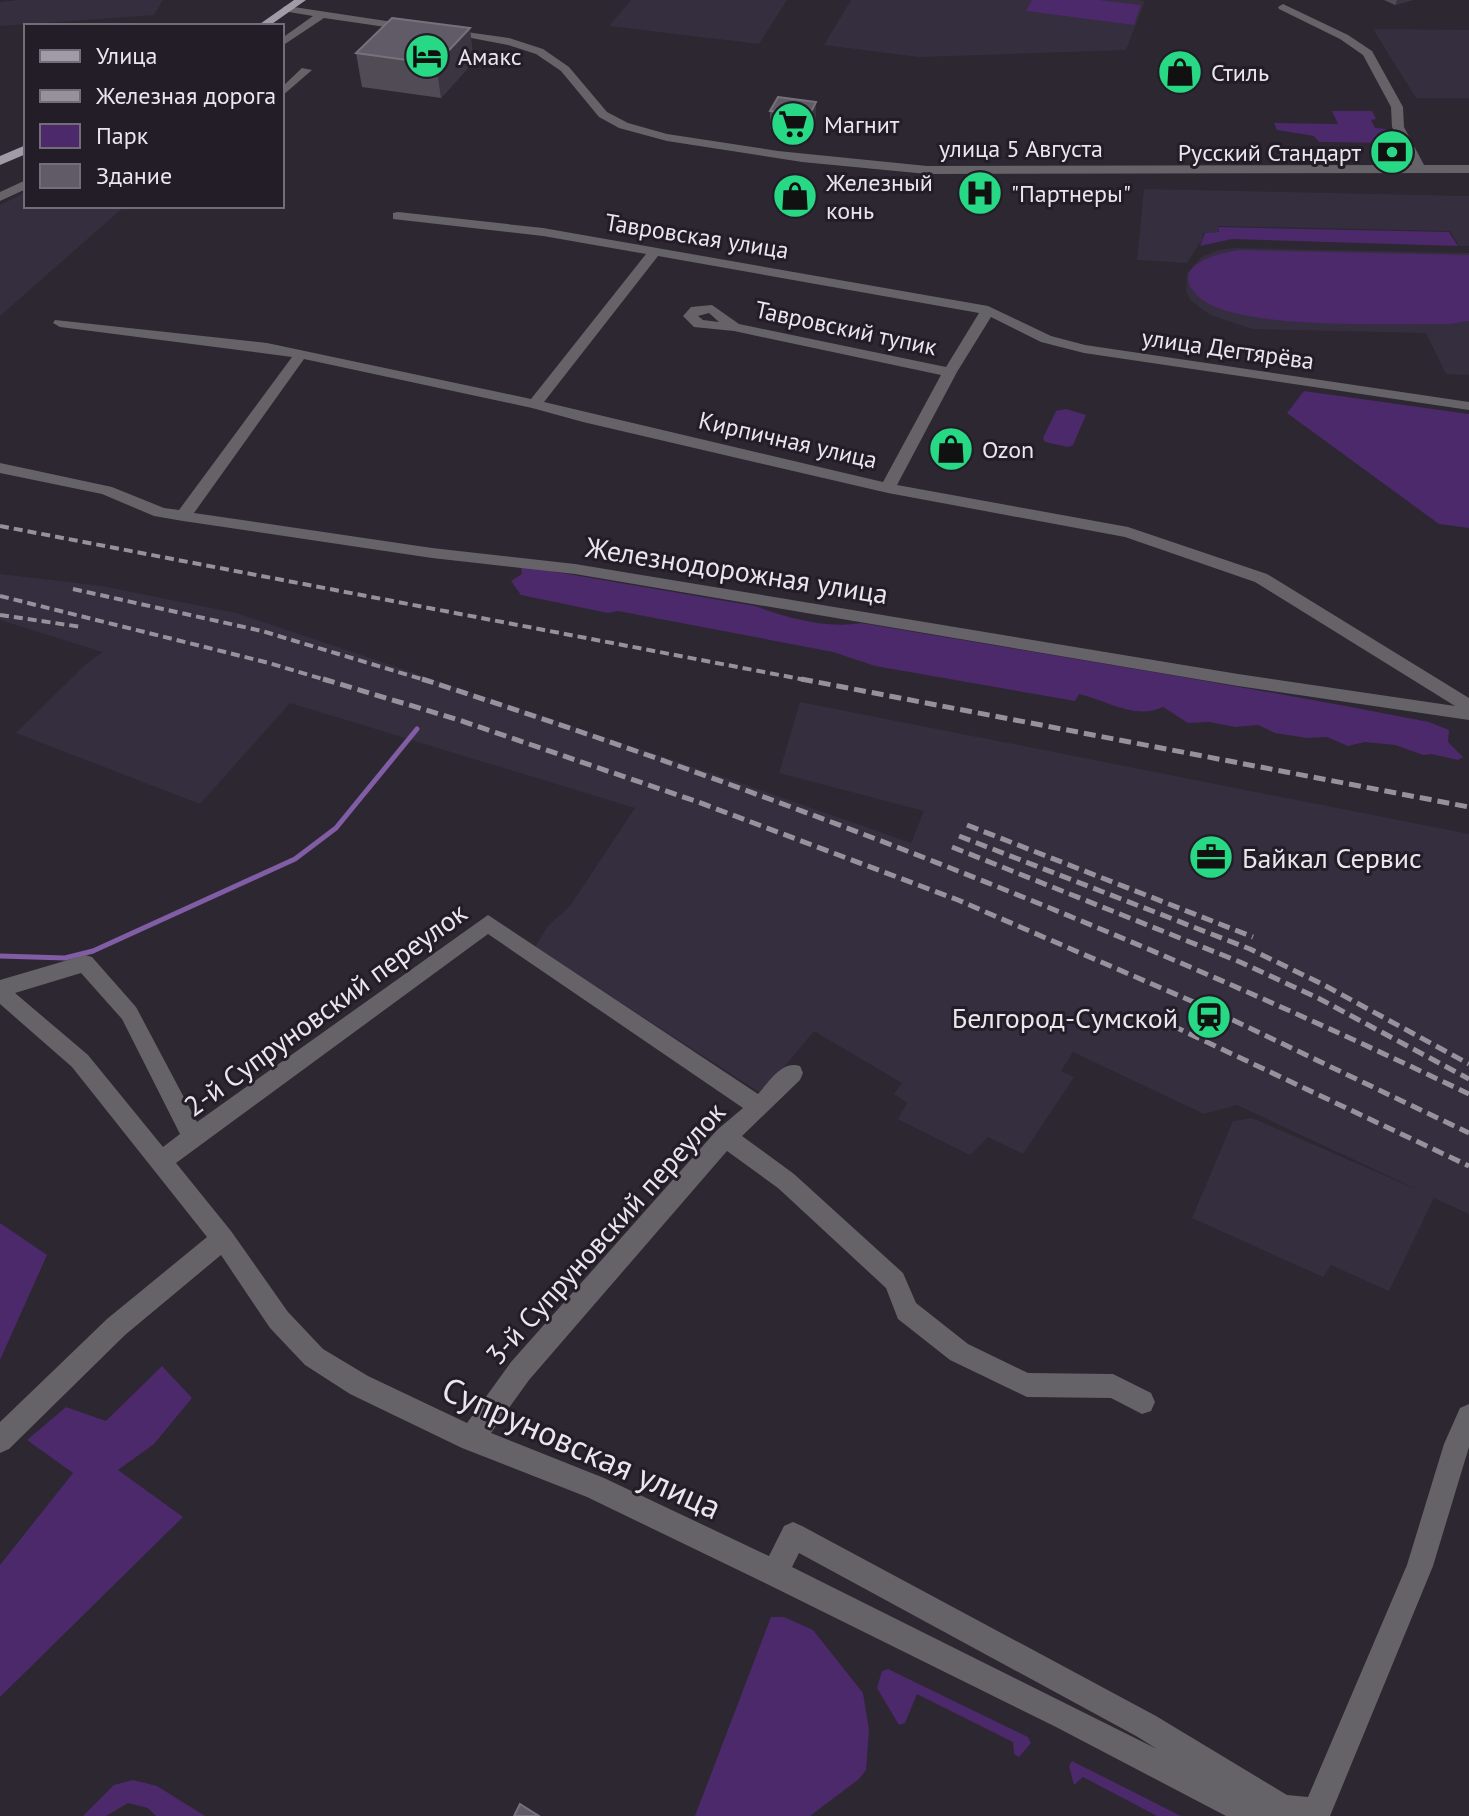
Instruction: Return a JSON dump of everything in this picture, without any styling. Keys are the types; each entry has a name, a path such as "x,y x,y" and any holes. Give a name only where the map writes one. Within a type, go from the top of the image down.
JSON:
{"main road":[{"path":"264,24 301,0"},
{"path":"0,152 24,140"},
{"path":"0,161 24,150"}],"street":[{"path":"1283,7 1344,37 1368,53 1397,107 1398,127 1420,169"},
{"name":"улица 5 Августа","path":"287,9 330,21 501,40 527,47 564,67 606,117 629,126 683,140 860,167 927,170 1469,169"},
{"path":"284,42 330,21 415,33"},
{"path":"284,91 306,70"},
{"path":"0,197 24,185"},
{"name":"Тавровская улица","path":"398,216 543,232 988,310"},
{"path":"535,404 654,252"},
{"path":"888,488 950,372 988,310"},
{"name":"улица Дегтярёва","path":"988,310 1046,339 1084,349 1469,406"},
{"name":"Кирпичная улица","path":"60,323 267,347 535,404 583,418 888,488 1128,532 1261,578 1469,706"},
{"name":"Тавровский тупик","path":"734,327 950,372"},
{"path":"183,516 301,354"},
{"name":"Железнодорожная улица","path":"0,468 106,490 160,512 183,516 432,553 589,571 1223,677 1469,714"},
{"name":"2-й Супруновский переулок","path":"162,1160 488,923 760,1107"},
{"path":"0,991 85,963 129,1013 194,1138"},
{"name":"Супруновская улица","path":"0,991 80,1061 223,1239 279,1320 314,1357 359,1385 471,1439 595,1487 775,1573 1066,1717 1256,1816"},
{"name":"3-й Супруновский переулок","path":"471,1439 520,1371 725,1137 760,1107 792,1073"},
{"path":"725,1137 786,1181 895,1281 907,1311 959,1352 1027,1385 1113,1386 1142,1402"},
{"path":"0,1440 116,1327 223,1239"},
{"path":"775,1573 793,1535 1146,1726 1283,1809 1315,1814 1420,1566 1457,1444 1469,1417"}],"shaded area":[{"path":"163,0 154,15 0,26 0,2"},
{"path":"631,0 787,0 759,44 609,26"},
{"path":"851,0 1145,1 1126,50 919,57 824,45"},
{"path":"1373,29 1469,30 1469,98 1416,98"},
{"path":"1144,189 1469,196 1469,246 1459,246 1450,231 1218,226 1218,232 1203,233 1202,240 1187,263 1137,260"},
{"path":"24,193 24,208 123,208 0,316 0,205"},
{"path":"1218,250 1469,253 1469,375 1446,374 1426,333 1252,329 1210,315 1190,300 1186,291 1187,273 1202,257"},
{"path":"0,574 102,586 236,613 911,843 924,811 779,773 800,702 1469,834 1469,1214 1434,1198 1389,1291 1331,1265 1323,1277 1192,1218 1233,1121 1252,1118 1423,1192 1237,1105 1204,1114 1073,1052 1061,1071 1074,1077 1023,1154 988,1137 970,1155 898,1119 907,1103 894,1094 902,1083 814,1031 762,1094 535,947 548,926 570,906 635,808 290,703 200,804 16,733 102,652 0,620"}],"green space":[{"path":"1032,0 1099,0 1141,5 1134,25 1026,11"},
{"path":"1332,111 1372,111 1376,119 1371,120 1375,128 1386,129 1393,143 1319,142 1314,136 1277,130 1274,123 1338,124"},
{"path":"1218,227 1449,232 1458,246 1232,239 1200,246 1205,233 1219,232"},
{"path":"1240,250 1469,255 1469,321 1450,324 1319,323 1248,316 1219,309 1200,298 1188,278 1191,270 1208,258"},
{"path":"1304,391 1469,414 1469,528 1439,524 1287,413"},
{"path":"1066,409 1086,415 1073,445 1068,447 1045,442 1043,438 1056,411"},
{"path":"521,566 755,606 807,621 834,625 861,623 1429,722 1449,730 1448,742 1463,757 1458,760 1423,755 1395,745 1365,742 1348,746 1327,737 1307,738 1275,733 1258,725 1235,727 1209,722 1188,723 1163,707 1132,710 1079,694 1075,701 875,666 833,652 618,611 608,613 521,595 511,581 522,574"},
{"path":"0,1223 47,1255 0,1360"},
{"path":"162,1366 192,1398 154,1444 118,1470 183,1517 0,1697 0,1565 73,1473 27,1440 66,1407 106,1421"},
{"path":"771,1617 784,1617 813,1630 863,1693 869,1730 866,1770 859,1779 810,1816 695,1816"},
{"path":"888,1669 1028,1737 1031,1743 1019,1757 1014,1754 1013,1742 917,1694 905,1723 899,1725 877,1688 882,1671"},
{"path":"1072,1761 1181,1816 1157,1816 1083,1777 1074,1785 1069,1766"},
{"path":"133,1780 157,1786 205,1816 156,1816 148,1808 128,1803 106,1816 83,1816 114,1785"}],"building":[{"path":"392,18 470,28 436,64 356,53"},
{"path":"778,97 816,102 809,116 770,111"},
{"path":"520,1804 539,1816 514,1816"}],"waterway":[{"path":"0,956 65,958 93,951 295,859 336,828 417,729"}],"railway":[{"path":"0,526 811,681"},
{"path":"73,589 262,631 428,681"},
{"path":"0,596 269,663 329,681"},
{"path":"0,615 82,627"},
{"path":"323,679 459,720 698,802 958,900 1212,1010 1469,1133"},
{"path":"422,679 689,770 953,869 1212,977 1469,1094"},
{"path":"801,679 1469,807"},
{"path":"967,825 1253,937"},
{"path":"959,836 1250,949 1324,985 1469,1064"},
{"path":"952,847 1240,962 1318,998 1469,1079"},
{"path":"1156,1018 1469,1166"}],"place":[{"name":"Амакс","path":"427,56"},
{"name":"Стиль","path":"1180,72"},
{"name":"Магнит","path":"793,124"},
{"name":"Русский Стандарт","path":"1392,152"},
{"name":"\"Партнеры\"","path":"980,193"},
{"name":"Железный конь","path":"795,196"},
{"name":"Ozon","path":"951,449"},
{"name":"Байкал Сервис","path":"1211,857"},
{"name":"Белгород-Сумской","path":"1209,1017"}]}
